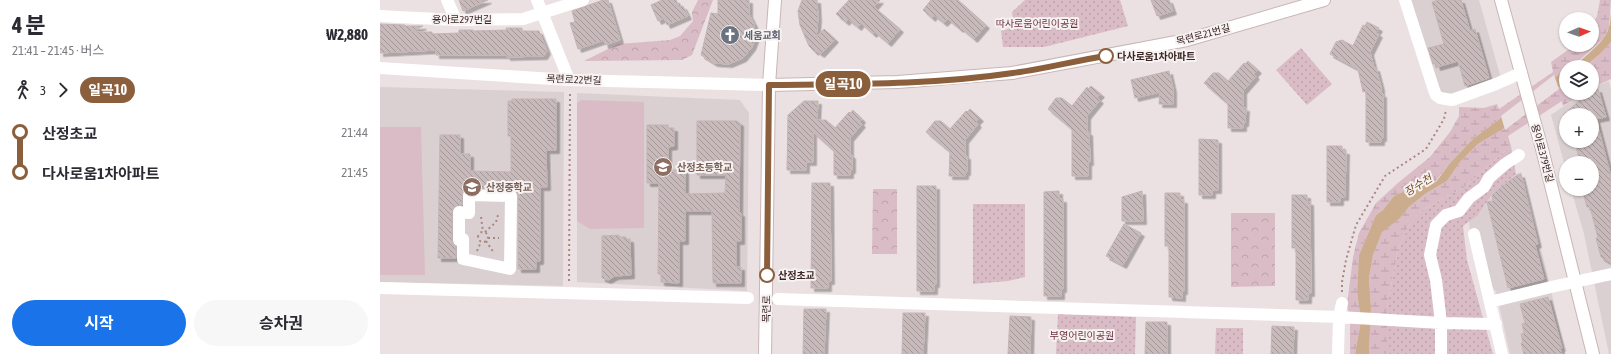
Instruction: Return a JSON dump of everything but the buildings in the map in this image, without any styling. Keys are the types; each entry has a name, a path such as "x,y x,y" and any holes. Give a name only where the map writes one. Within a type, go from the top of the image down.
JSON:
{"street":[{"path":"447,0 456,20"},
{"path":"537,0 570,83"},
{"name":"용아로297번길","path":"380,16 456,20 523,18 583,0"},
{"name":"목련로","path":"765,354 769,85 775,0"},
{"name":"목련로21번길","path":"769,85 898,82 1012,73 1187,40 1324,0"},
{"path":"1405,0 1434,90 1436,95 1440,98 1452,100 1496,84 1523,78"},
{"name":"용아로379번길","path":"1501,0 1536,125 1593,354"},
{"name":"목련로22번길","path":"380,68 570,83 769,85"},
{"path":"1441,354 1441,323 1436,280 1430,255 1436,225 1446,215 1459,211 1469,198 1484,187 1489,178 1518,155"},
{"path":"469,195 511,196 510,269 463,259 463,239 459,240 459,212 469,213 469,195"},
{"path":"1474,234 1502,354"},
{"path":"1490,302 1611,274"},
{"path":"380,288 748,298"},
{"path":"778,299 1342,317 1441,323 1496,324"},
{"path":"1338,354 1342,303"}],"path":[{"path":"568,294 570,83"},
{"path":"1342,303 1342,282 1356,225 1385,176 1426,149 1444,119 1447,106 1446,100"},
{"path":"481,242 478,238 479,234 485,232 496,222 500,211"},
{"path":"485,232 488,238"},
{"path":"481,242 485,242 488,238 502,238"},
{"path":"476,255 481,242"}],"shaded area":[{"path":"1408,0 1479,0 1500,75 1499,79 1449,96 1439,92"},
{"path":"1611,14 1611,42 1593,60 1581,60 1590,52 1599,52 1599,43 1604,38 1610,25"},
{"path":"1559,74 1559,86 1503,129 1478,144 1460,162 1447,181 1425,194 1409,207 1399,219 1382,232 1373,255 1369,278 1371,307 1369,354 1355,354 1361,321 1357,292 1359,255 1376,215 1383,210 1394,196 1409,189 1436,182 1450,163 1473,139"},
{"path":"1609,81 1611,90 1611,354 1609,354 1584,234 1573,196 1599,196 1599,156 1562,156 1560,148 1599,148 1599,108 1561,108 1573,100 1599,100 1599,85"},
{"name":"산정중학교","path":"380,87 564,92 563,286 380,282"},
{"name":"산정초등학교","path":"577,93 740,100 749,113 747,291 577,282"},
{"path":"1559,110 1559,144 1551,115"},
{"path":"1521,172 1548,276 1565,354 1510,354 1496,292 1489,283 1470,232 1469,221 1478,215 1492,194 1516,174"}],"green space":[{"path":"698,0 713,0 692,55 682,60 584,61 618,44 670,40 680,36 693,21 692,12"},
{"name":"따사로움어린이공원","path":"1025,0 1120,0 1128,26 1044,47 1003,47 1001,31 1014,27 1012,12"},
{"path":"1600,0 1611,0 1609,28 1603,39 1599,43 1599,12 1598,12"},
{"path":"1611,42 1611,79 1599,85 1599,60 1593,60"},
{"path":"1301,48 1332,84 1307,105 1276,70"},
{"path":"1565,52 1589,52 1580,60 1559,60 1559,74 1473,139 1450,163 1435,182 1409,189 1394,196 1383,210 1376,215 1359,255 1357,292 1361,321 1355,354 1350,354 1350,323 1347,304 1353,257 1359,233 1376,203 1430,157 1450,132 1459,116 1459,107 1484,108 1497,104 1499,109 1553,72 1551,62"},
{"path":"1559,86 1559,100 1572,100 1563,106 1562,101 1508,136 1511,146 1463,188 1422,210 1409,225 1398,250 1387,307 1387,354 1369,354 1371,307 1369,278 1373,255 1382,231 1399,219 1409,207 1425,194 1447,181 1460,162 1478,144 1503,129"},
{"path":"581,100 644,102 644,228 590,229 577,221 577,103"},
{"path":"380,127 421,127 425,275 380,275"},
{"path":"1511,146 1516,174 1492,194 1478,215 1463,226 1467,260 1493,354 1387,354 1387,307 1398,250 1409,225 1422,210 1463,188"},
{"path":"873,189 897,189 897,254 872,254"},
{"path":"973,204 1025,204 1025,277 1008,281 973,284"},
{"path":"1231,213 1275,213 1275,286 1231,287"},
{"name":"부영어린이공원","path":"1058,314 1136,317 1135,354 1056,354"},
{"path":"1216,328 1243,328 1243,354 1215,354"}],"pier":[{"path":"1554,75 1559,89 1505,130 1501,116"}],"bus line":[{"name":"일곡10","path":"767,275 769,85 870,83 955,79 1012,73 1106,56"}],"place":[{"name":"세움교회","path":"730,35"},
{"name":"다사로움1차아파트","path":"1106,56"},
{"name":"산정초등학교","path":"663,167"},
{"name":"산정중학교","path":"472,187"},
{"name":"산정초교","path":"767,275"}],"water label":[{"name":"장수천","path":"1418,185"}]}
